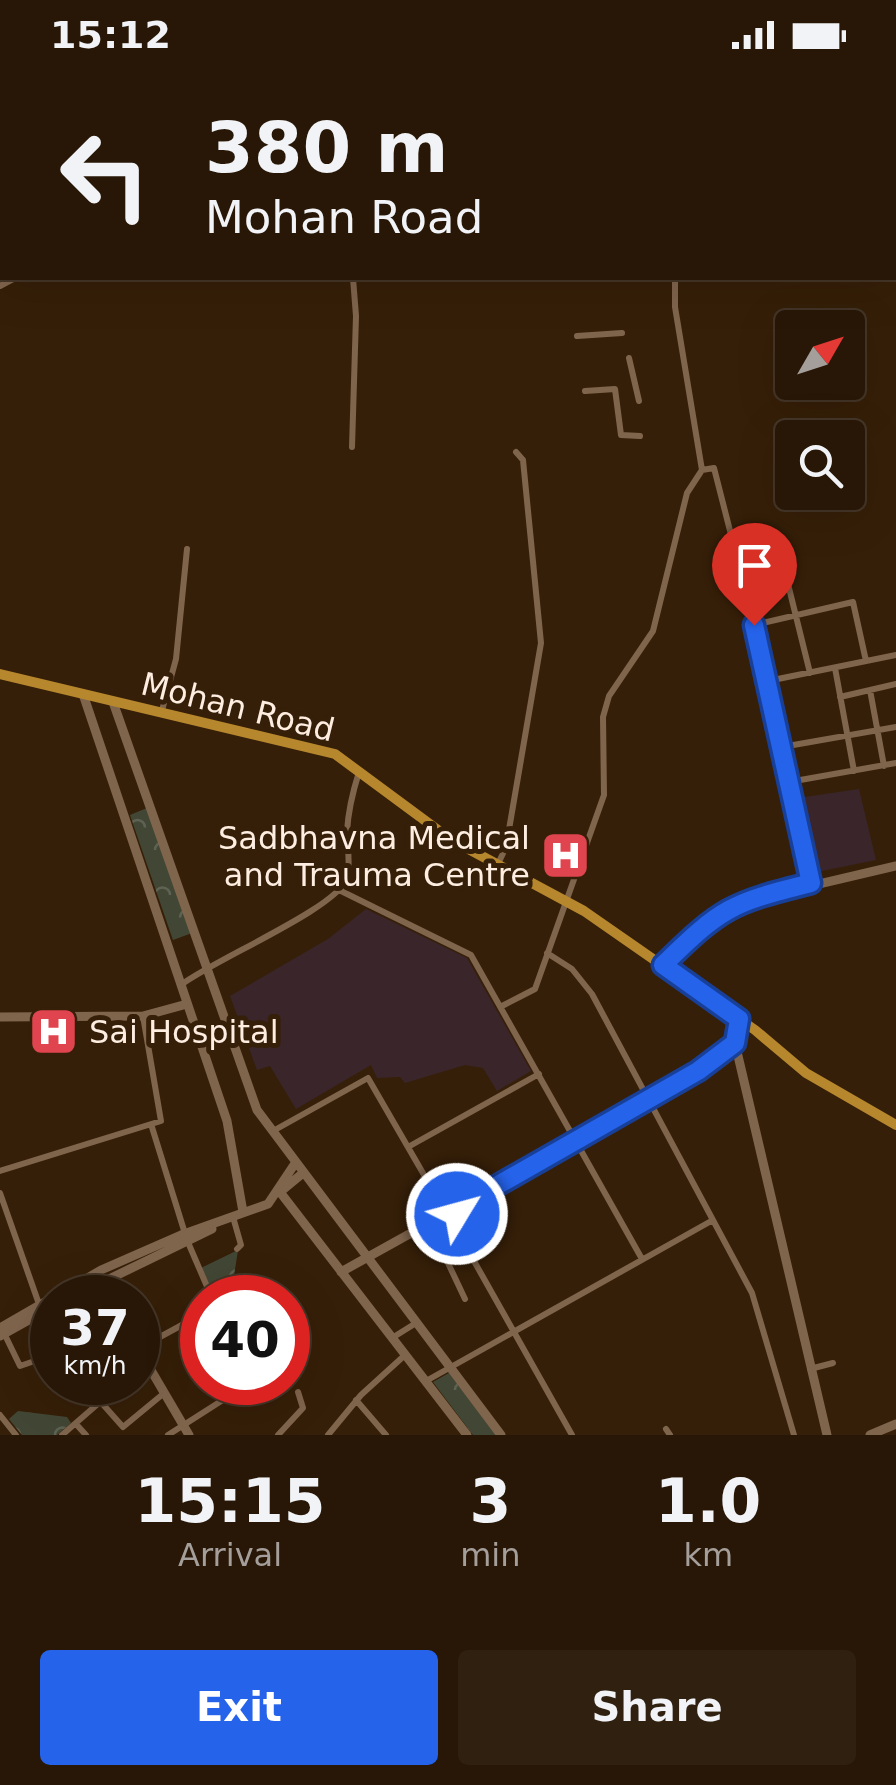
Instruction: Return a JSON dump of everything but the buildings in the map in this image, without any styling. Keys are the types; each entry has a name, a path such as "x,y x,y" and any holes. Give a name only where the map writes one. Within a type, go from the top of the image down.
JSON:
{"main road":[{"name":"Mohan Road","path":"0,674 335,754 360,768 450,840 564,902 663,965 806,1073 896,1125"}],"street":[{"path":"352,448 356,316 353,280"},
{"path":"502,1006 535,988 604,795 604,717 608,696 653,631 687,494 702,470 675,280"},
{"path":"577,336 622,333"},
{"path":"628,358 639,401"},
{"path":"584,391 615,389 621,434 640,436"},
{"path":"497,867 506,848 542,643 524,460 516,452"},
{"path":"702,470 714,468 768,681 811,883"},
{"path":"160,715 176,659 188,550"},
{"path":"787,580 810,673"},
{"path":"754,625 853,602 866,661"},
{"path":"768,681 896,655"},
{"path":"834,668 854,771"},
{"path":"840,697 896,684"},
{"path":"870,690 884,766"},
{"path":"83,694 227,1121 240,1245 236,1249"},
{"path":"113,702 257,1110 500,1435"},
{"path":"782,747 896,727"},
{"path":"789,782 896,764"},
{"path":"180,986 206,966 296,921 339,890 348,876 347,828 360,768"},
{"path":"663,965 713,916 734,904 896,866"},
{"path":"339,890 470,955 642,1259"},
{"path":"547,953 572,969 592,994 752,1293 794,1435"},
{"path":"0,1017 143,1016 187,1004"},
{"path":"0,1171 161,1121 143,1016"},
{"path":"739,1019 735,1043 827,1435"},
{"path":"452,1222 456,1209 648,1099 735,1043"},
{"path":"408,1147 539,1074"},
{"path":"273,1132 368,1078 441,1212 452,1222 572,1435"},
{"path":"151,1124 203,1275"},
{"path":"280,1192 296,1162"},
{"path":"93,1275 268,1204 304,1173"},
{"path":"280,1192 467,1435"},
{"path":"0,1193 32,1275"},
{"path":"341,1272 449,1204 456,1209"},
{"path":"426,1382 713,1220"},
{"path":"115,1275 187,1236"},
{"path":"448,1263 464,1299"},
{"path":"30,1316 1,1332 20,1366 30,1363"},
{"path":"392,1338 416,1323"},
{"path":"328,1435 356,1400 405,1355"},
{"path":"809,1369 833,1362"},
{"path":"160,1388 189,1435"},
{"path":"356,1400 386,1435"},
{"path":"62,1435 97,1405"},
{"path":"103,1405 123,1427 150,1405"},
{"path":"168,1435 213,1405"},
{"path":"278,1435 302,1405"},
{"path":"0,1415 13,1434"},
{"path":"76,1424 86,1435"},
{"path":"870,1435 896,1424"}],"shaded area":[{"path":"859,789 876,860 812,873 798,798"},
{"path":"366,909 467,958 531,1071 497,1091 483,1068 465,1065 405,1083 400,1077 377,1078 371,1065 296,1109 270,1066 257,1070 230,996 328,939"}],"green space":[{"path":"147,808 192,933 173,940 130,815"},
{"path":"238,1250 234,1275 204,1275 201,1268"},
{"path":"449,1373 496,1435 473,1435 433,1382"},
{"path":"18,1411 67,1417 71,1423 57,1435 22,1435 9,1419"}],"place":[{"name":"Sadbhavna Medical and Trauma Centre","path":"565,856"},
{"name":"Sai Hospital","path":"54,1032"}],"route":[{"path":"457,1214 456,1209 698,1071 735,1043 739,1019 663,965 713,916 734,904 811,883 754,625"}]}
